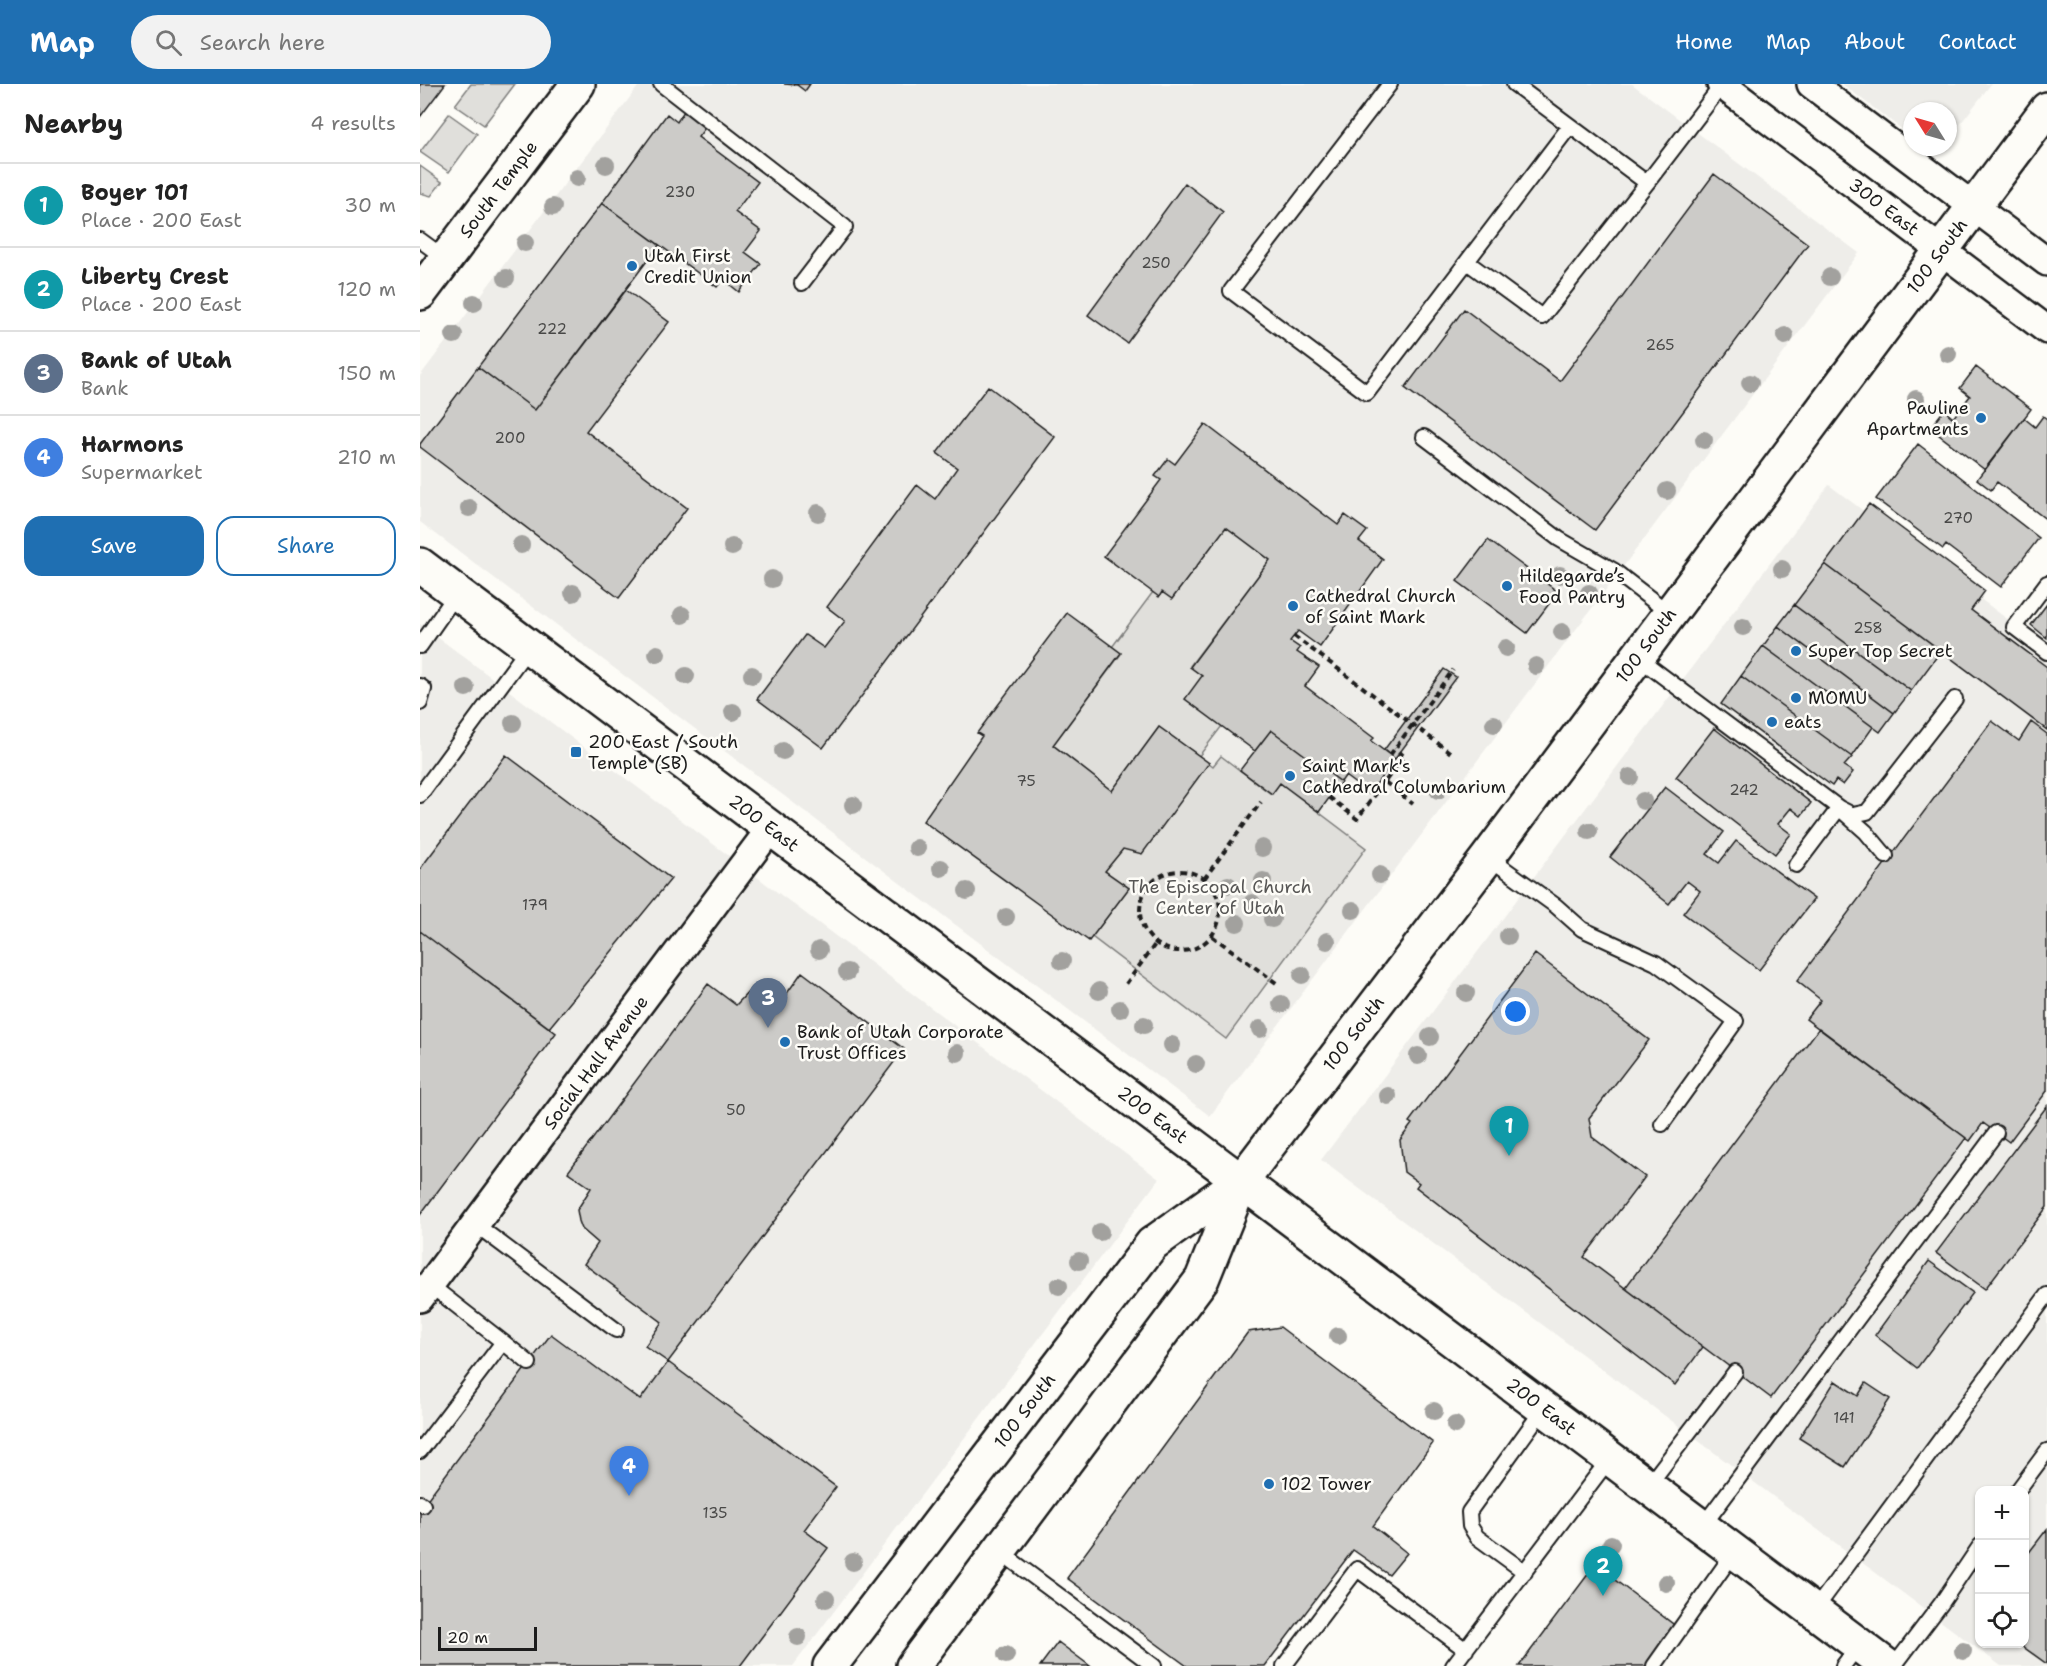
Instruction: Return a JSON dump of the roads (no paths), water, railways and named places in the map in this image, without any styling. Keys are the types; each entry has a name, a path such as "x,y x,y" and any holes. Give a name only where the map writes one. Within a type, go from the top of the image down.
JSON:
{"street":[{"name":"South Temple","path":"420,293 578,84"},
{"path":"1811,84 2047,262"},
{"name":"300 East","path":"1722,85 2047,330"},
{"name":"100 South","path":"913,1666 1202,1279 1242,1180 1488,856 2047,109"},
{"name":"200 East","path":"422,571 457,593 530,647 1735,1551 1814,1611 1851,1655 1887,1666"},
{"name":"Social Hall Avenue","path":"425,1292 771,828"},
{"name":"100 South","path":"830,1666 1152,1244 1242,1180"}],"lane":[{"path":"661,84 845,227 802,284"},
{"path":"1390,84 1231,291 1367,393 1570,126"},
{"path":"1514,84 1647,183"},
{"path":"1467,262 1542,317 1722,85"},
{"path":"420,240 446,260"},
{"path":"1424,437 1559,539 1613,570 1669,613"},
{"path":"2047,583 2014,627 2047,652"},
{"path":"420,646 457,593"},
{"path":"420,795 530,647"},
{"path":"1637,657 1839,808 1866,832 1886,856"},
{"path":"420,686 424,689 420,703"},
{"path":"1839,808 1853,814 1867,812 1955,699"},
{"path":"1796,865 1839,808"},
{"path":"1488,856 1556,906 1581,929 1656,963 1736,1021 1662,1124"},
{"path":"1702,1527 1996,1133"},
{"path":"475,1224 616,1330"},
{"path":"425,1292 503,1342 529,1364"},
{"path":"1814,1611 2047,1295"},
{"path":"420,1451 503,1342"},
{"path":"1648,1486 1735,1372"},
{"path":"1525,1572 1478,1537 1470,1526 1469,1512 1544,1408"},
{"path":"2022,1486 2047,1451"},
{"path":"1454,1666 1610,1458"},
{"path":"999,1551 1154,1666"},
{"path":"1654,1666 1735,1551"},
{"path":"1893,1666 1941,1604 1975,1553"},
{"path":"1284,1666 1357,1569 1466,1650"}],"place":[{"name":"Utah First Credit Union","path":"632,266"},
{"name":"Pauline Apartments","path":"1981,418"},
{"name":"Hildegarde’s Food Pantry","path":"1507,586"},
{"name":"Cathedral Church of Saint Mark","path":"1293,606"},
{"name":"Super Top Secret","path":"1796,651"},
{"name":"MOMU","path":"1796,698"},
{"name":"eats","path":"1772,722"},
{"name":"200 East / South Temple (SB)","path":"576,752"},
{"name":"Saint Mark's Cathedral Columbarium","path":"1290,776"},
{"name":"Bank of Utah","path":"768,1028"},
{"name":"Bank of Utah Corporate Trust Offices","path":"785,1042"},
{"name":"Boyer 101","path":"1509,1156"},
{"name":"102 Tower","path":"1269,1484"},
{"name":"Harmons","path":"629,1496"},
{"name":"Liberty Crest","path":"1603,1596"}],"park label":[{"name":"The Episcopal Church Center of Utah","path":"1220,897"}]}
